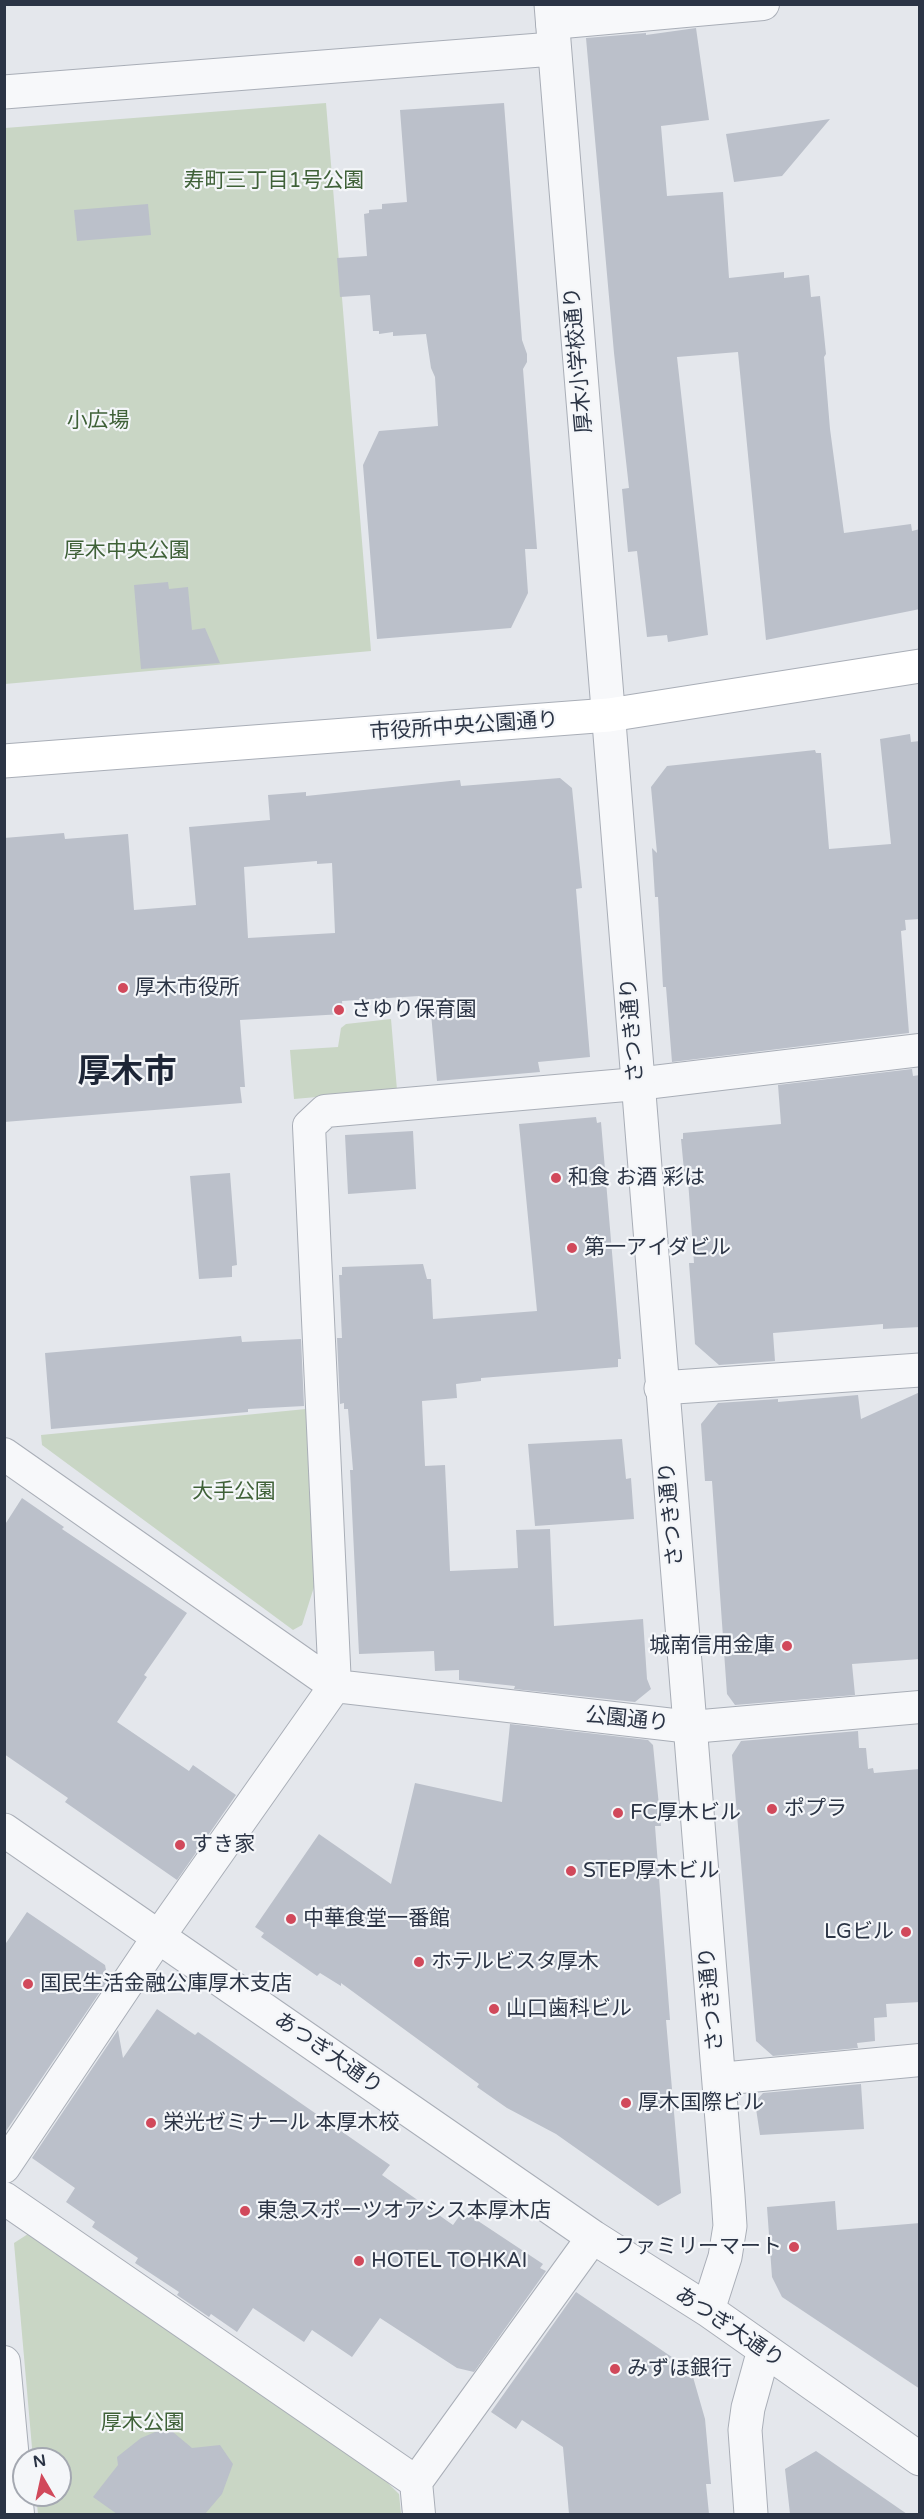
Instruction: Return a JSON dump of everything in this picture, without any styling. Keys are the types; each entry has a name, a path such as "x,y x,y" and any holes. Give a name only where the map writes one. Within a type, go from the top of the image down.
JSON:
{"main road":[{"name":"市役所中央公園通り","path":"4,761 609,715 920,666"}],"street":[{"path":"4,92 552,25 764,4"},
{"name":"厚木小学校通り","path":"552,25 609,715"},
{"name":"さつき通り","path":"609,715 661,1388 691,1727 730,2226 725,2257 708,2310"},
{"path":"4,2167 159,1936 335,1686 309,1126 325,1111 637,1084 920,1050"},
{"path":"661,1388 920,1370"},
{"path":"4,1454 335,1686"},
{"name":"公園通り","path":"335,1686 691,1727 920,1707"},
{"name":"あつぎ大通り","path":"4,1830 592,2236 708,2310 920,2459"},
{"path":"719,2079 920,2060"},
{"path":"4,2198 416,2482"},
{"path":"419,2514 416,2482 592,2236"},
{"path":"751,2514 745,2430 748,2408 764,2350"},
{"path":"4,2362 9,2465 18,2514"}],"green space":[{"name":"厚木中央公園","path":"326,103 371,651 5,684 5,128"},
{"path":"391,1019 397,1090 294,1099 290,1050 338,1047 341,1028 346,1024"},
{"name":"大手公園","path":"306,1409 314,1587 302,1625 293,1630 42,1445 41,1435"},
{"name":"厚木公園","path":"28,2234 386,2481 399,2494 401,2514 38,2514 37,2507 72,2507 72,2447 32,2447 14,2243"}],"building":[{"path":"696,28 709,120 661,126 667,196 723,192 729,278 784,272 784,278 809,275 811,297 820,296 830,429 844,533 911,524 912,531 920,529 920,609 766,640 738,352 677,357 708,635 668,642 667,635 647,637 637,551 628,552 622,489 629,488 614,353 586,38 646,33 646,35"},
{"path":"504,103 522,340 527,354 527,362 523,369 537,549 525,549 528,593 511,628 377,639 363,465 379,431 438,426 435,377 431,368 426,334 393,336 393,332 379,334 379,331 373,331 370,295 340,297 337,258 367,256 364,214 369,213 369,210 382,209 382,204 407,202 400,110"},
{"path":"830,119 782,176 734,182 726,134"},
{"path":"148,204 151,235 77,241 74,210"},
{"path":"168,582 169,589 188,587 192,630 205,628 220,663 141,669 134,585"},
{"path":"910,734 911,742 920,741 920,919 905,920 906,930 901,931 909,1033 672,1062 666,987 663,987 658,897 655,897 652,848 657,853 651,787 667,766 815,750 816,753 821,753 829,849 891,844 880,739"},
{"path":"560,778 572,788 582,888 576,889 590,1057 538,1062 540,1072 437,1081 430,1002 420,1002 419,996 342,1001 343,1014 240,1020 245,1087 240,1087 242,1103 4,1122 4,838 64,833 65,839 128,834 134,910 196,905 189,827 270,820 268,795 306,792 306,796 460,780 461,786","holes":["317,861 317,864 332,863 335,933 248,938 244,867"]},
{"path":"912,1069 913,1076 920,1075 920,1327 883,1329 883,1324 773,1333 775,1361 719,1365 695,1344 689,1263 694,1263 688,1180 685,1181 681,1139 683,1139 683,1133 781,1124 778,1085"},
{"path":"596,1117 597,1123 601,1122 621,1359 618,1359 618,1367 481,1378 481,1381 456,1384 457,1398 422,1401 425,1466 445,1465 450,1571 518,1568 516,1530 550,1529 554,1626 643,1619 647,1679 651,1689 635,1702 514,1689 515,1686 459,1680 459,1670 435,1671 434,1651 359,1654 350,1470 353,1470 348,1409 344,1409 344,1403 340,1404 337,1338 342,1338 339,1275 342,1275 342,1267 423,1264 427,1279 431,1279 433,1319 537,1311 519,1124"},
{"path":"413,1131 416,1189 348,1194 345,1135"},
{"path":"230,1173 237,1265 232,1266 232,1277 199,1279 190,1176"},
{"path":"241,1336 242,1342 301,1339 304,1406 248,1409 248,1412 51,1429 45,1353"},
{"path":"920,1392 920,1659 852,1664 855,1695 735,1705 727,1694 712,1481 705,1481 701,1424 718,1403 778,1399 778,1402 858,1395 861,1419"},
{"path":"622,1439 626,1479 631,1478 634,1519 535,1526 528,1444"},
{"path":"22,1498 64,1527 62,1529 187,1613 144,1675 147,1677 117,1722 189,1771 193,1765 236,1795 177,1880 65,1802 68,1798 4,1754 4,1526"},
{"path":"510,1724 648,1740 653,1745 661,1826 655,1826 670,2020 666,2020 681,2193 658,2206 556,2134 507,2108 477,2087 479,2084 341,1983 341,1986 320,1973 317,1976 261,1937 264,1933 255,1927 319,1834 391,1884 415,1783 502,1802"},
{"path":"858,1731 859,1748 866,1748 868,1769 873,1768 874,1773 920,1769 920,2002 886,2004 887,2017 874,2018 875,2041 857,2043 858,2048 773,2056 756,2041 732,1755 741,1741"},
{"path":"27,1912 105,1965 108,1980 4,2134 4,1946"},
{"path":"157,2009 195,2035 198,2032 390,2165 382,2175 453,2225 463,2211 543,2264 540,2268 546,2271 474,2372 457,2368 380,2318 352,2357 312,2330 304,2342 253,2308 237,2332 211,2314 209,2317 177,2295 179,2292 135,2263 138,2258 92,2227 95,2222 66,2202 75,2188 32,2158 118,2030 123,2058"},
{"path":"861,2084 864,2129 760,2135 755,2102 763,2093"},
{"path":"835,2201 837,2230 920,2223 920,2389 782,2297 772,2277 767,2207"},
{"path":"576,2292 691,2370 705,2419 711,2484 706,2484 709,2514 569,2514 563,2447 522,2420 516,2429 491,2412"},
{"path":"167,2427 192,2448 220,2445 233,2464 222,2494 205,2514 117,2514 93,2497 118,2465 117,2457 141,2438"},
{"path":"816,2451 907,2514 790,2514 785,2469"}],"place":[{"name":"厚木市役所","path":"123,988"},
{"name":"さゆり保育園","path":"339,1010"},
{"name":"和食 お酒 彩は","path":"556,1178"},
{"name":"第一アイダビル","path":"572,1248"},
{"name":"城南信用金庫","path":"787,1646"},
{"name":"ポプラ","path":"772,1809"},
{"name":"FC厚木ビル","path":"618,1813"},
{"name":"すき家","path":"180,1845"},
{"name":"STEP厚木ビル","path":"571,1871"},
{"name":"中華食堂一番館","path":"291,1919"},
{"name":"LGビル","path":"906,1932"},
{"name":"ホテルビスタ厚木","path":"419,1962"},
{"name":"国民生活金融公庫厚木支店","path":"28,1984"},
{"name":"山口歯科ビル","path":"494,2009"},
{"name":"厚木国際ビル","path":"626,2103"},
{"name":"栄光ゼミナール 本厚木校","path":"151,2123"},
{"name":"東急スポーツオアシス本厚木店","path":"245,2211"},
{"name":"ファミリーマート","path":"794,2247"},
{"name":"HOTEL TOHKAI","path":"359,2261"},
{"name":"みずほ銀行","path":"615,2369"}],"district":[{"name":"厚木市","path":"127,1073"}],"park label":[{"name":"寿町三丁目1号公園","path":"274,181"},
{"name":"小広場","path":"98,421"}]}
